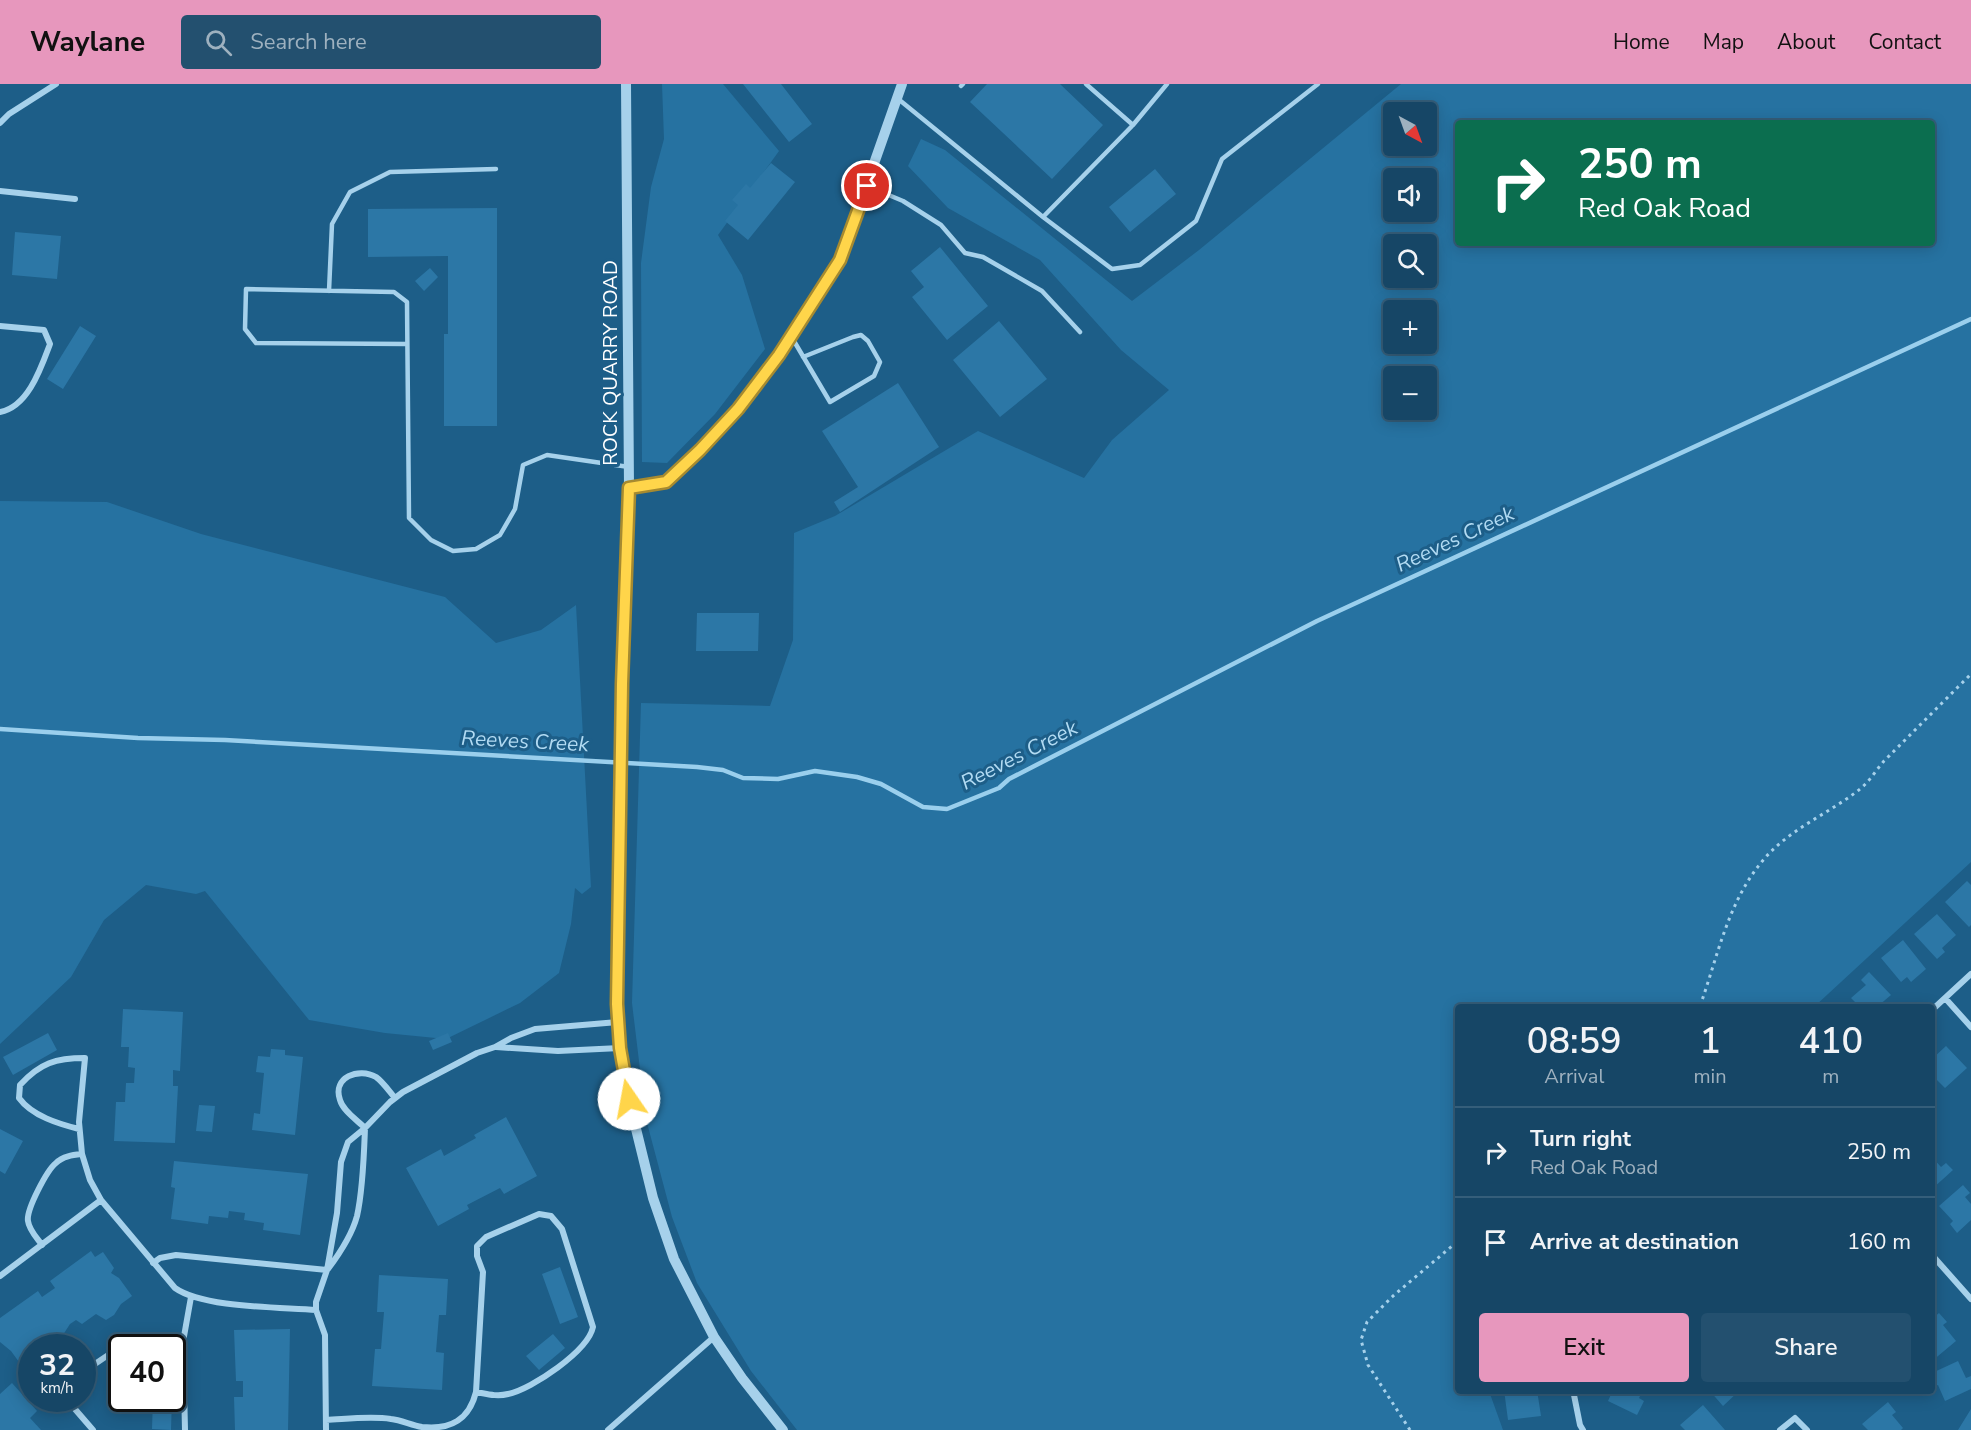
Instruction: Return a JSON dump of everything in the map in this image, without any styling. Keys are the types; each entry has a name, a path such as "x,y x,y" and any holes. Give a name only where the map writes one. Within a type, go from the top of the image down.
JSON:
{"street":[{"path":"0,123 9,114 56,84"},
{"name":"ROCK QUARRY ROAD","path":"626,84 629,488 622,684 618,1022 620,1048 624,1080 652,1198 674,1259 714,1338 783,1430"},
{"path":"629,488 666,482 738,409 791,336 840,260 902,84"},
{"path":"0,190 75,199"},
{"path":"0,326 44,330 50,344 42,365 22,400 8,410 0,412"},
{"path":"1935,1007 1971,974"},
{"path":"1945,998 1971,1027"},
{"path":"326,1430 325,1335 316,1310 316,1302 327,1270 344,1154 351,1138 365,1128 380,1110 395,1098 468,1057 511,1038 535,1029 618,1022"},
{"path":"495,1047 539,1051 620,1048"},
{"path":"79,1129 62,1125 29,1109 20,1098 20,1085 26,1078 51,1061 85,1058 79,1129 82,1154 90,1180 101,1200 175,1288 191,1297 205,1301 316,1310"},
{"path":"365,1128 347,1111 340,1100 339,1093 345,1079 354,1073 368,1074 380,1081 395,1098"},
{"path":"327,1270 346,1242 357,1215 365,1128"},
{"path":"42,1245 30,1229 27,1216 45,1176 52,1167 64,1158 82,1154"},
{"path":"0,1276 101,1200"},
{"path":"326,1420 387,1418 440,1430 449,1428 463,1418 470,1410 476,1392 483,1272 477,1256 477,1246 486,1237 538,1214 550,1216 561,1229 565,1240 593,1327 590,1337 576,1352 525,1388 502,1395 476,1392"},
{"path":"153,1263 160,1258 176,1255 327,1270"},
{"path":"1935,1258 1971,1299"},
{"path":"185,1334 191,1297"},
{"path":"608,1430 714,1338"},
{"path":"1574,1394 1583,1430"},
{"path":"77,1412 93,1430"},
{"path":"185,1412 185,1430"},
{"path":"1780,1430 1795,1418 1807,1430"}],"lane":[{"path":"1086,84 1133,125"},
{"path":"1042,217 1133,125 1167,84"},
{"path":"897,98 1042,217 1112,269 1140,265 1196,221 1222,159 1318,84"},
{"path":"329,291 332,224 350,192 390,172 496,169"},
{"path":"867,186 903,201 941,225 965,253 983,257 1042,291 1080,332"},
{"path":"407,344 256,343 245,329 246,289 394,292 406,302 407,344 409,518 431,540 453,551 476,549 500,535 515,509 523,465 547,455 629,468"},
{"path":"791,336 803,357 830,402 874,376 880,362 868,340 861,335 803,357"}],"path":[{"path":"1701,1004 1717,951 1739,896 1764,858 1785,838 1836,807 1863,787 1881,765 1971,674"},
{"path":"1410,1430 1368,1365 1361,1341 1367,1322 1455,1244"}],"shaded area":[{"path":"662,84 723,84 779,151 718,235 742,275 765,349 715,414 667,463 642,462 641,263 651,187 664,139"},
{"path":"1401,84 1971,84 1971,862 1817,1004 1455,1004 1455,1394 1490,1394 1503,1430 797,1430 751,1371 697,1283 672,1217 646,1119 632,1003 641,703 770,706 793,640 794,533 835,516 978,431 1084,478 1112,440 1169,390 1121,350 1040,260 948,208 908,166 921,139 945,150 1132,301 1199,250"},
{"path":"0,501 107,502 201,534 445,597 496,643 541,630 576,605 591,887 582,894 575,888 571,924 559,973 520,1003 446,1039 385,1033 309,1020 205,891 196,894 146,885 104,920 71,977 0,1044"}],"building":[{"path":"743,84 781,84 812,124 789,142"},
{"path":"987,84 1060,84 1103,125 1052,179 970,102"},
{"path":"771,163 795,182 748,240 725,221 738,205 732,200 746,184 750,188"},
{"path":"1155,169 1176,194 1130,232 1109,207"},
{"path":"497,208 497,426 444,426 444,334 448,334 448,256 368,257 368,209"},
{"path":"15,232 61,236 57,279 12,275"},
{"path":"940,247 988,306 947,340 912,297 924,287 911,271"},
{"path":"430,268 438,277 424,291 415,281"},
{"path":"999,321 1047,379 1000,417 953,360"},
{"path":"80,326 96,336 63,389 47,379"},
{"path":"898,383 939,447 840,512 834,502 858,487 822,431"},
{"path":"697,613 759,613 758,651 696,651"},
{"path":"1967,881 1971,885 1971,925 1969,927 1945,902"},
{"path":"1937,914 1956,935 1942,948 1945,952 1937,959 1914,934"},
{"path":"1903,940 1926,969 1911,982 1907,977 1901,982 1881,958"},
{"path":"1869,972 1891,995 1880,1004 1857,1004 1851,998 1866,985 1861,980"},
{"path":"123,1009 183,1012 180,1071 173,1070 173,1086 178,1086 175,1143 114,1141 116,1102 125,1102 126,1083 134,1083 135,1068 128,1067 129,1047 121,1047"},
{"path":"48,1033 57,1050 13,1075 3,1057"},
{"path":"448,1033 452,1042 433,1050 429,1041"},
{"path":"1946,1046 1967,1068 1945,1088 1935,1078 1935,1056"},
{"path":"271,1049 285,1050 285,1055 303,1057 295,1135 252,1130 254,1113 260,1114 264,1073 256,1072 258,1056 270,1057"},
{"path":"199,1105 215,1106 212,1132 196,1131"},
{"path":"506,1117 537,1176 504,1194 500,1188 467,1205 469,1209 438,1226 406,1168 441,1149 444,1156 476,1138 474,1135"},
{"path":"0,1129 23,1141 5,1174 0,1171"},
{"path":"1935,1160 1941,1167 1946,1163 1953,1170 1935,1186"},
{"path":"174,1161 308,1174 300,1235 263,1230 264,1223 244,1220 245,1213 229,1211 228,1218 209,1216 208,1224 171,1219 175,1188 171,1187"},
{"path":"1963,1185 1970,1193 1965,1197 1971,1204 1971,1220 1957,1233 1950,1224 1953,1221 1939,1206"},
{"path":"91,1251 95,1257 103,1252 114,1268 111,1273 119,1278 132,1296 106,1320 96,1314 82,1324 76,1320 70,1324 64,1334 18,1334 18,1361 0,1342 0,1318 38,1291 42,1297 55,1288 50,1281"},
{"path":"560,1267 578,1317 560,1324 542,1274"},
{"path":"379,1275 448,1279 446,1315 439,1315 436,1352 444,1353 442,1390 372,1386 375,1349 381,1349 384,1312 377,1312"},
{"path":"1939,1313 1947,1322 1943,1325 1956,1341 1935,1358 1935,1316"},
{"path":"290,1329 288,1430 235,1430 234,1397 243,1397 243,1381 236,1381 234,1330"},
{"path":"553,1334 565,1348 539,1370 526,1356"},
{"path":"1958,1361 1966,1378 1971,1376 1971,1389 1945,1401 1938,1385 1935,1386 1935,1372"},
{"path":"12,1383 18,1390 18,1412 36,1412 30,1418 41,1430 0,1430 0,1394"},
{"path":"1505,1394 1538,1394 1541,1416 1508,1420"},
{"path":"1611,1394 1641,1394 1639,1398 1644,1401 1637,1415 1608,1401"},
{"path":"1712,1394 1736,1394 1723,1406"},
{"path":"1888,1402 1896,1412 1892,1415 1903,1428 1901,1430 1868,1430 1862,1424"},
{"path":"1703,1405 1725,1430 1685,1430 1680,1425"},
{"path":"1971,1409 1971,1430 1958,1430"},
{"path":"153,1412 172,1412 171,1430 152,1429"}],"waterway":[{"name":"Reeves Creek","path":"0,729 697,767 723,770 743,778 778,779 815,771 857,777 881,784 923,807 947,809 999,788 1009,779 1317,621 1971,319"}],"route":[{"path":"629,1099 624,1080 617,1004 622,684 629,488 666,482 738,409 779,355 840,260 867,186"}]}
